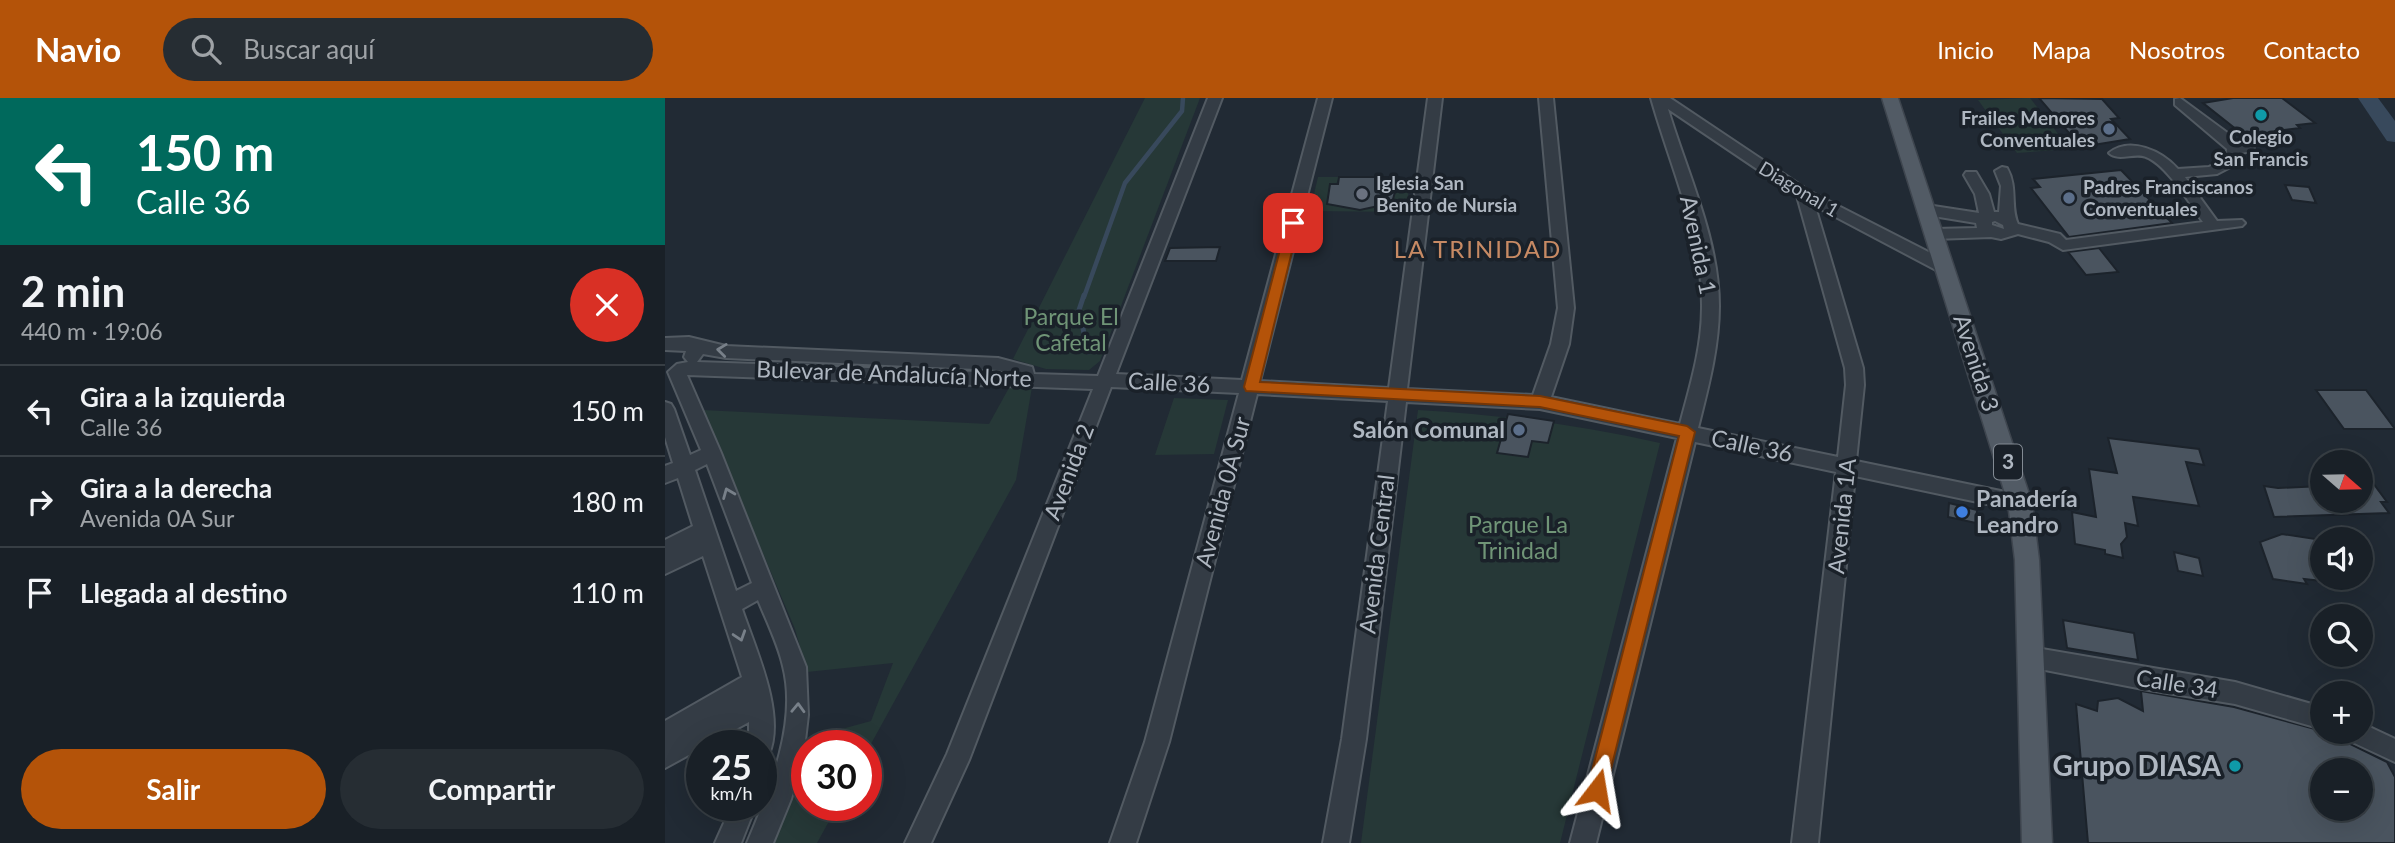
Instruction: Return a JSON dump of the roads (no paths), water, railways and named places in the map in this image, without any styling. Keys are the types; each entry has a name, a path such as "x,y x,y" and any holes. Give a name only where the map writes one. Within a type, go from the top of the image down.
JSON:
{"main road":[{"name":"Avenida 3","path":"1891,98 2020,503 2028,560 2037,843"}],"street":[{"name":"Avenida 2","path":"918,843 957,760 1216,98"},
{"name":"Avenida 0A Sur","path":"1123,843 1157,742 1325,98"},
{"name":"Avenida Central","path":"1336,843 1354,739 1435,98"},
{"path":"1540,402 1560,344 1566,317 1565,282 1546,98"},
{"name":"Diagonal 1","path":"1660,98 1804,194 1944,267"},
{"name":"Avenida 1","path":"1583,843 1706,360 1710,294 1705,259 1660,98"},
{"path":"2172,173 2218,170 2233,160 2241,149 2180,102"},
{"path":"1669,135 1683,127 1704,129"},
{"path":"1927,210 1988,223 2006,234 2010,224 2008,186 2002,171"},
{"path":"2172,173 2213,226"},
{"path":"1971,175 1982,194 1988,223"},
{"name":"Avenida 1A","path":"1804,194 1855,377 1805,843"},
{"path":"1814,228 1825,219 1853,221"},
{"path":"1934,234 1988,223"},
{"path":"2010,224 2054,238 2063,245 2237,223"},
{"name":"Bulevar de Andalucía Norte","path":"665,344 682,342 726,352 997,364 1034,374 1105,380"},
{"path":"693,346 693,359 675,373 712,453 795,667 798,697 796,739 782,794 760,843"},
{"name":"Bulevar de Andalucía Norte","path":"675,373 1105,380"},
{"name":"Calle 36","path":"1105,380 1540,402 2020,503"},
{"path":"665,409 674,470 708,535 758,693 760,730"},
{"path":"674,470 712,453"},
{"path":"665,550 708,535"},
{"path":"665,565 708,535"},
{"path":"730,606 765,586"},
{"name":"Calle 34","path":"2030,657 2143,679 2235,692 2310,714"},
{"path":"665,734 758,693"},
{"path":"665,756 758,693"},
{"path":"2373,740 2395,751"},
{"path":"728,843 737,821"}],"lane":[{"path":"2116,153 2147,152 2158,158 2172,173"}],"waterway":[{"path":"1084,297 1125,183 1182,111 1183,98"},
{"path":"2368,98 2395,136"},
{"path":"1084,295 1079,310 1088,352"}],"place":[{"name":"Colegio San Francis","path":"2261,115"},
{"name":"Frailes Menores Conventuales","path":"2109,129"},
{"name":"Iglesia San Benito de Nursia","path":"1362,194"},
{"name":"Padres Franciscanos Conventuales","path":"2069,198"},
{"name":"Salón Comunal","path":"1519,430"},
{"name":"Panadería Leandro","path":"1962,512"},
{"name":"Grupo DIASA","path":"2235,766"}],"district":[{"name":"LA TRINIDAD","path":"1478,250"}],"park label":[{"name":"Parque El Cafetal","path":"1071,330"},
{"name":"Parque La Trinidad","path":"1518,538"}]}
